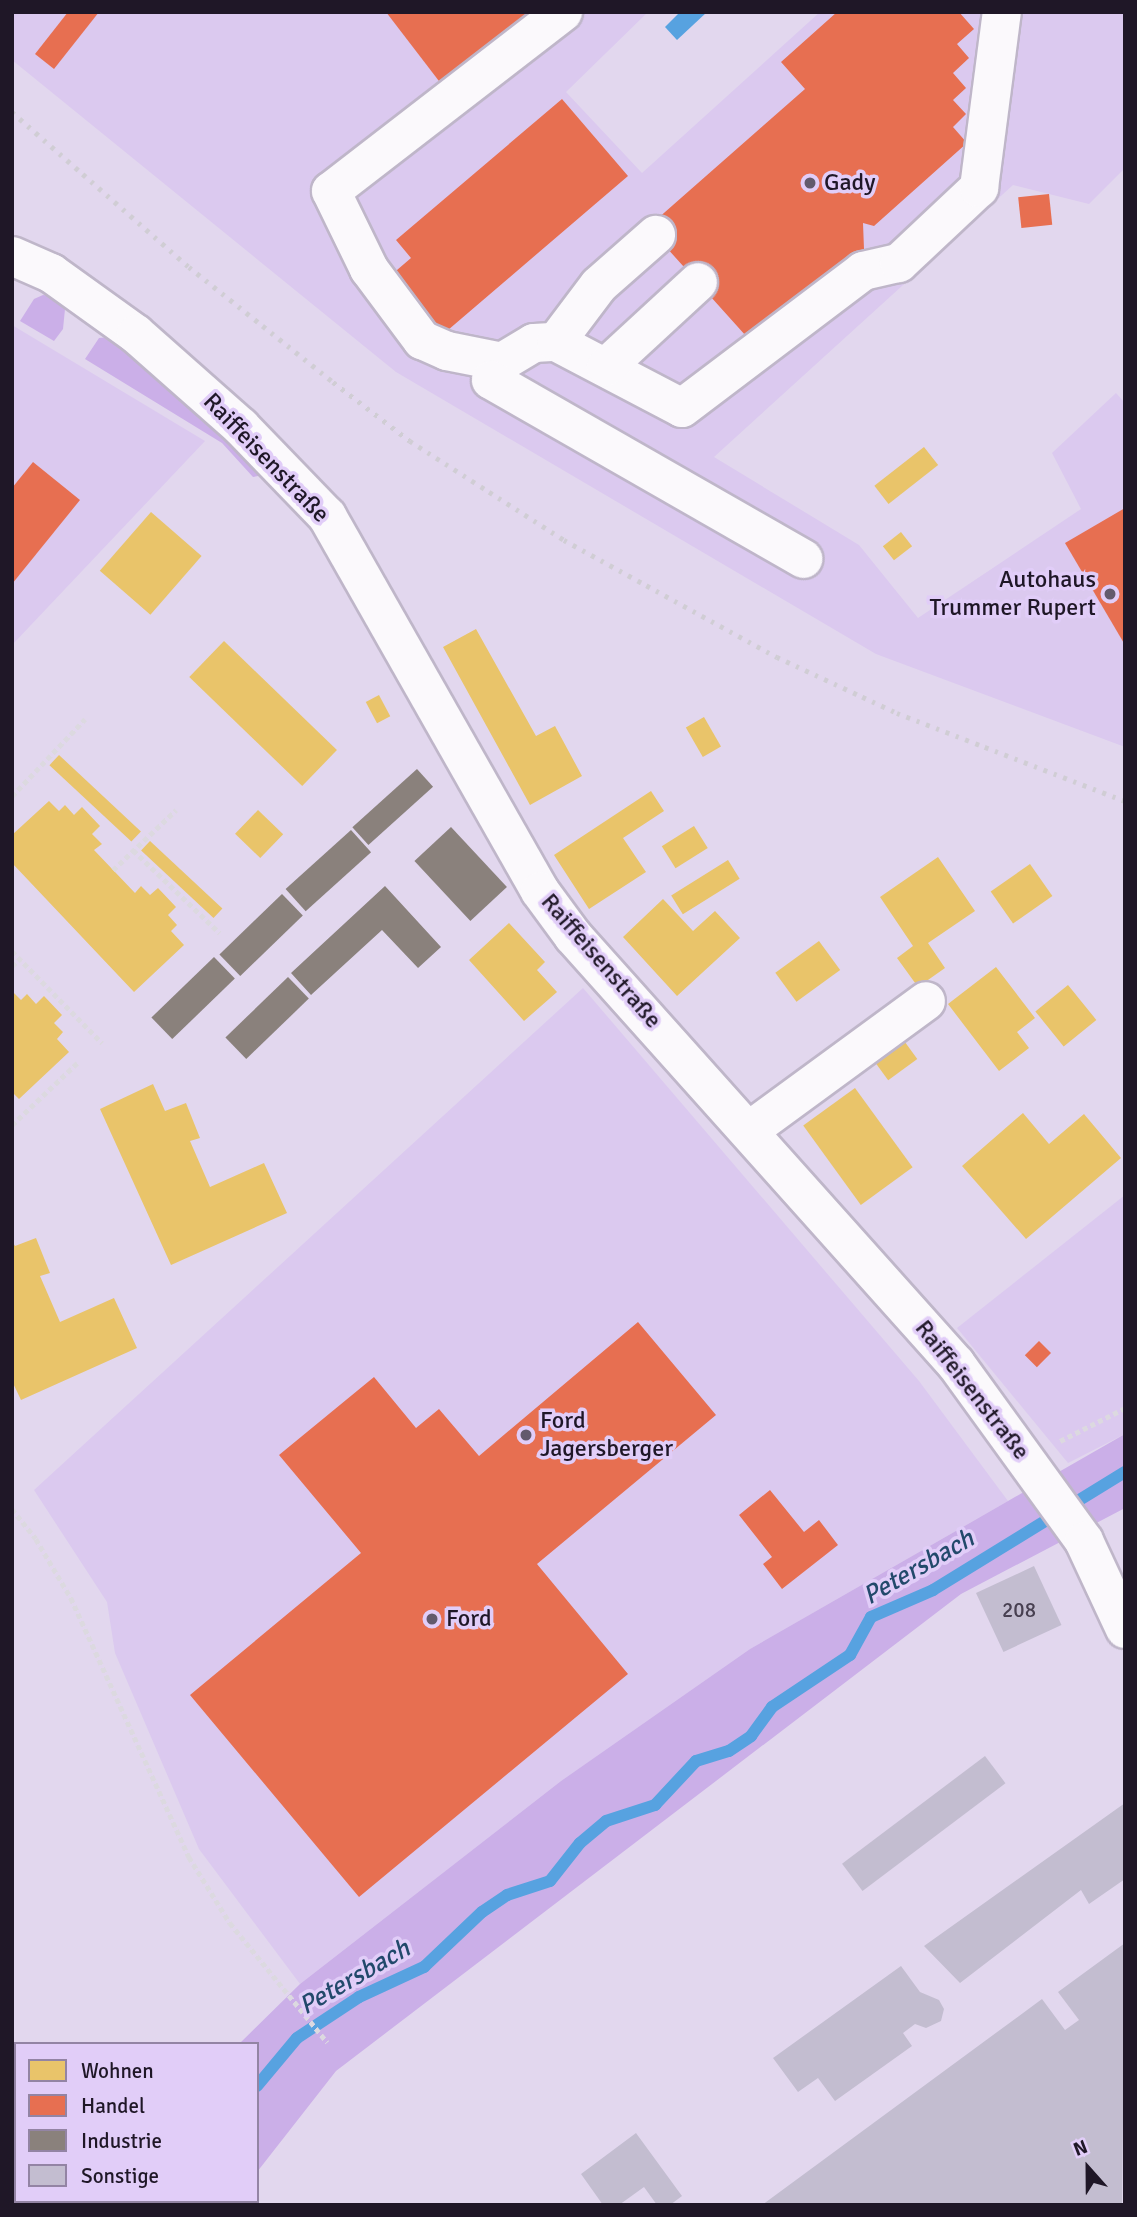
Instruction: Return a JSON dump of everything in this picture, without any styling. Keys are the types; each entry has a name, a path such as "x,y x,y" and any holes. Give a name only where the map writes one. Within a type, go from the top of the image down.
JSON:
{"street":[{"path":"502,362 447,351 422,340 369,270 331,191 563,12"},
{"path":"803,559 491,380 502,362 534,343 556,342 606,367 674,407 686,407 863,271 899,262 979,188 1002,12"},
{"path":"556,342 599,285 656,235"},
{"name":"Raiffeisenstraße","path":"12,256 51,273 136,334 241,426 327,516 540,891 573,936 750,1130 956,1364 1084,1541 1125,1629"},
{"path":"606,367 698,282"},
{"path":"750,1130 926,1001"}],"path":[{"path":"12,796 85,719"},
{"path":"113,870 176,810"},
{"path":"133,850 220,933"},
{"path":"12,951 102,1043"},
{"path":"12,966 20,959"},
{"path":"12,1125 77,1063"},
{"path":"1031,1466 1125,1408"},
{"path":"12,1508 37,1539 71,1598 189,1857 230,1923 327,2042"}],"shaded area":[{"path":"12,12 648,12 566,92 642,173 820,12 1125,12 1125,168 1089,204 1013,185 714,457 859,545 918,618 1081,509 1052,453 1116,393 1125,403 1125,747 876,654 396,372 12,60"},
{"path":"43,295 54,296 65,309 63,329 54,341 20,321 34,299"},
{"path":"12,325 205,441 13,644 12,643"},
{"path":"109,337 217,430 260,473 258,476 253,477 222,443 85,359 99,338"},
{"name":"Ford Jagersberger","path":"583,988 919,1381 1008,1501 750,1649 561,1781 300,1984 199,1849 115,1653 107,1602 34,1490"},
{"path":"1125,1195 1125,1434 1068,1463 957,1328"},
{"path":"1125,1434 1125,1508 961,1594 336,2071 259,2169 259,2042 241,2042 300,1984 561,1781 750,1649"},
{"path":"76,2203 154,2203 75,2205"}],"water":[{"path":"680,12 707,12 677,40 665,27"}],"building: Wohnen":[{"path":"924,447 938,465 889,504 874,486"},
{"path":"151,512 202,556 150,615 100,571"},
{"path":"901,532 912,546 894,560 883,546"},
{"path":"476,629 536,736 555,726 582,776 530,805 443,647"},
{"path":"224,641 337,750 302,786 189,677"},
{"path":"379,695 390,716 377,723 366,702"},
{"path":"704,717 721,746 703,757 686,728"},
{"path":"59,755 141,831 131,842 49,765"},
{"path":"651,791 664,811 623,838 646,872 589,909 554,855"},
{"path":"49,801 59,811 65,805 74,815 82,807 100,826 92,834 102,844 94,850 135,893 141,886 150,895 158,888 176,907 168,915 177,925 171,931 184,945 134,992 12,863 12,835"},
{"path":"258,810 283,834 260,858 235,834"},
{"path":"694,826 708,848 676,868 662,846"},
{"path":"150,841 222,909 214,918 141,851"},
{"path":"938,857 975,911 928,943 945,968 918,987 897,958 913,946 880,897"},
{"path":"728,860 740,879 683,914 671,896"},
{"path":"1030,864 1052,896 1013,923 991,892"},
{"path":"663,899 693,931 715,911 740,938 677,996 623,937"},
{"path":"509,923 545,962 537,970 557,992 524,1021 469,960"},
{"path":"819,941 840,970 796,1002 775,973"},
{"path":"996,967 1035,1018 1017,1032 1029,1048 999,1071 948,1004"},
{"path":"1068,985 1096,1020 1064,1046 1035,1011"},
{"path":"12,991 21,1000 27,994 36,1004 44,996 62,1015 54,1023 63,1032 57,1039 69,1052 19,1099 12,1092"},
{"path":"902,1038 917,1059 888,1080 873,1059"},
{"path":"153,1084 165,1111 186,1103 200,1138 190,1141 210,1187 264,1163 287,1213 171,1265 100,1109"},
{"path":"855,1088 913,1167 861,1205 803,1126"},
{"path":"1023,1113 1049,1144 1084,1114 1121,1158 1026,1239 962,1166"},
{"path":"36,1238 50,1273 40,1276 60,1322 114,1298 137,1348 21,1400 12,1381 12,1241 15,1246"}],"building: Handel":[{"path":"68,12 99,12 54,69 35,54"},
{"path":"386,12 537,12 442,85"},
{"name":"Gady","path":"837,12 959,12 974,29 957,44 969,58 953,73 966,88 953,100 966,114 953,127 967,143 874,226 863,223 864,249 755,346 648,227 805,89 781,62"},
{"path":"562,99 628,176 441,336 390,276 411,258 396,240"},
{"path":"1049,194 1052,225 1021,228 1018,197"},
{"path":"33,462 80,500 12,584 12,488"},
{"name":"Autohaus Trummer Rupert","path":"1125,508 1125,645 1065,543"},
{"name":"Ford","path":"638,1322 716,1415 537,1564 628,1674 359,1897 190,1695 361,1553 279,1455 374,1377 416,1428 439,1409 479,1456"},
{"path":"1039,1341 1051,1353 1037,1367 1025,1355"},
{"path":"770,1490 804,1532 819,1520 838,1545 782,1589 763,1564 772,1557 739,1515"}],"building: Industrie":[{"path":"417,769 433,787 368,845 352,827"},
{"path":"451,827 507,887 470,921 414,861"},
{"path":"351,830 371,852 306,911 286,889"},
{"path":"385,886 441,947 418,968 382,930 311,995 291,973"},
{"path":"282,894 303,916 240,976 219,954"},
{"path":"214,957 235,979 172,1039 151,1017"},
{"path":"288,977 309,999 246,1059 225,1037"}],"building: Sonstige":[{"path":"1034,1566 1061,1625 1003,1652 976,1593"},
{"path":"985,1756 1005,1783 863,1891 842,1864"},
{"path":"1125,1803 1125,1879 1089,1904 1081,1890 960,1983 924,1946"},
{"path":"1125,1943 1122,2205 762,2205 1042,1999 1065,2030 1079,2020 1058,1992"},
{"path":"901,1966 920,1992 939,2000 944,2009 941,2021 926,2028 915,2024 903,2033 912,2046 835,2101 818,2078 798,2092 773,2058"},
{"path":"636,2133 682,2196 670,2205 657,2205 644,2187 619,2205 603,2205 581,2174"}],"waterway":[{"name":"Petersbach","path":"259,2084 297,2038 359,1997 424,1967 482,1912 507,1895 550,1881 580,1843 606,1821 655,1805 696,1761 729,1751 751,1736 772,1707 850,1655 871,1617 933,1590 1125,1472"}],"railway":[{"path":"12,112 189,267 333,382 410,441 564,540 777,657 897,713 1125,801"}],"place":[{"name":"Gady","path":"810,183"},
{"name":"Autohaus Trummer Rupert","path":"1110,594"},
{"name":"Ford Jagersberger","path":"526,1435"},
{"name":"Ford","path":"432,1619"}]}
